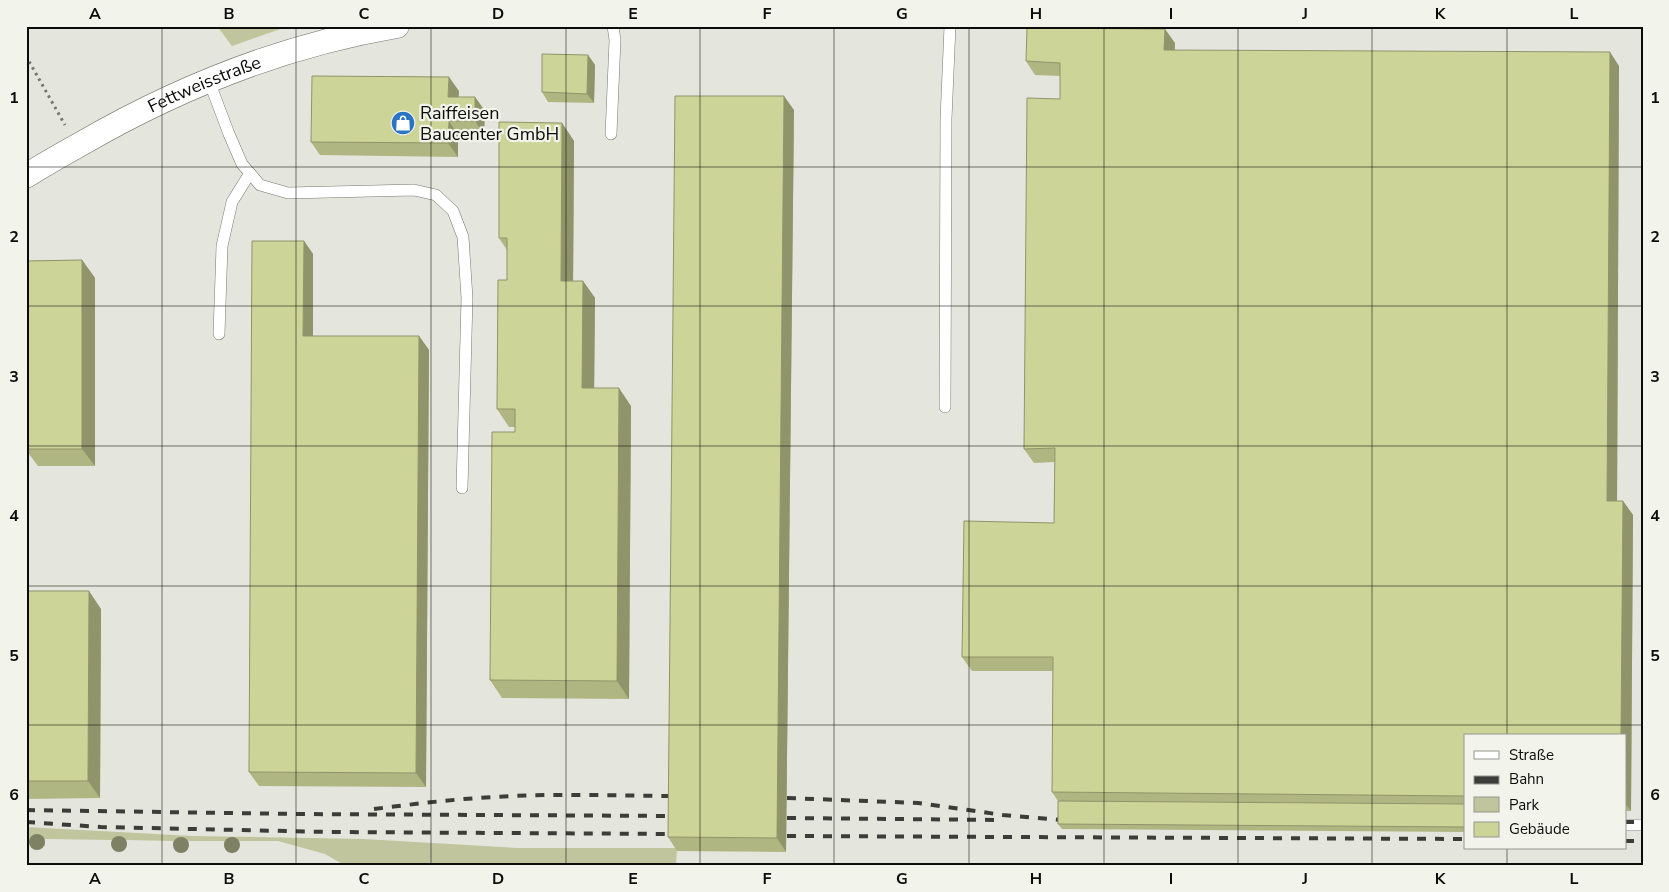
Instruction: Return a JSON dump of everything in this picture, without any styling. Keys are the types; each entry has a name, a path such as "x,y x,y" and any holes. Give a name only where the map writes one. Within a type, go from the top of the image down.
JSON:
{"street":[{"name":"Fettweisstraße","path":"28,169 78,146 119,122 209,81 279,55 331,40 397,26"}],"lane":[{"path":"611,134 616,40 613,26"},
{"path":"945,407 946,120 950,26"},
{"path":"209,81 242,164 260,185 288,193 414,190 436,195 453,211 462,237 467,298 462,488"},
{"path":"218,334 222,246 232,202 250,173"},
{"path":"1626,825 1643,825"}],"path":[{"path":"26,56 78,146"}],"green space":[{"path":"217,26 289,26 232,46"},
{"path":"26,827 193,836 364,839 517,848 677,848 676,866 346,866 325,854 278,841 239,841 239,848 225,848 224,841 188,841 188,848 174,847 173,841 126,840 126,847 112,846 112,840 45,839 45,846 31,846 31,839 26,839"}],"building":[{"path":"1027,28 1165,29 1164,50 1610,52 1607,501 1623,501 1621,734 1464,734 1464,796 1052,792 1053,657 962,657 964,521 1054,523 1055,448 1024,449 1027,98 1060,99 1060,63 1026,61"},
{"path":"542,54 588,55 587,94 542,92"},
{"name":"Raiffeisen Baucenter GmbH","path":"312,76 449,77 448,97 475,97 475,121 449,121 448,143 311,142"},
{"path":"675,96 784,96 777,838 668,837"},
{"path":"499,122 562,123 561,281 583,281 582,388 619,388 617,681 490,680 492,432 515,432 515,409 497,409 498,280 507,280 507,238 499,238"},
{"path":"252,241 304,241 303,336 419,336 416,773 249,772"},
{"path":"82,260 82,449 26,449 26,261"},
{"path":"26,591 89,591 88,781 26,781"},
{"path":"1058,801 1464,804 1464,827 1058,824"}],"railway":[{"path":"374,809 449,800 518,796 678,796"},
{"path":"787,798 918,803 1003,815 1062,820"},
{"path":"26,810 296,814 678,816"},
{"path":"787,818 1002,820"},
{"path":"26,822 101,827 331,832 677,834"},
{"path":"1626,822 1643,822"},
{"path":"787,836 1464,839"},
{"path":"1626,841 1643,841"}],"place":[{"name":"Raiffeisen Baucenter GmbH","path":"403,123"}]}
